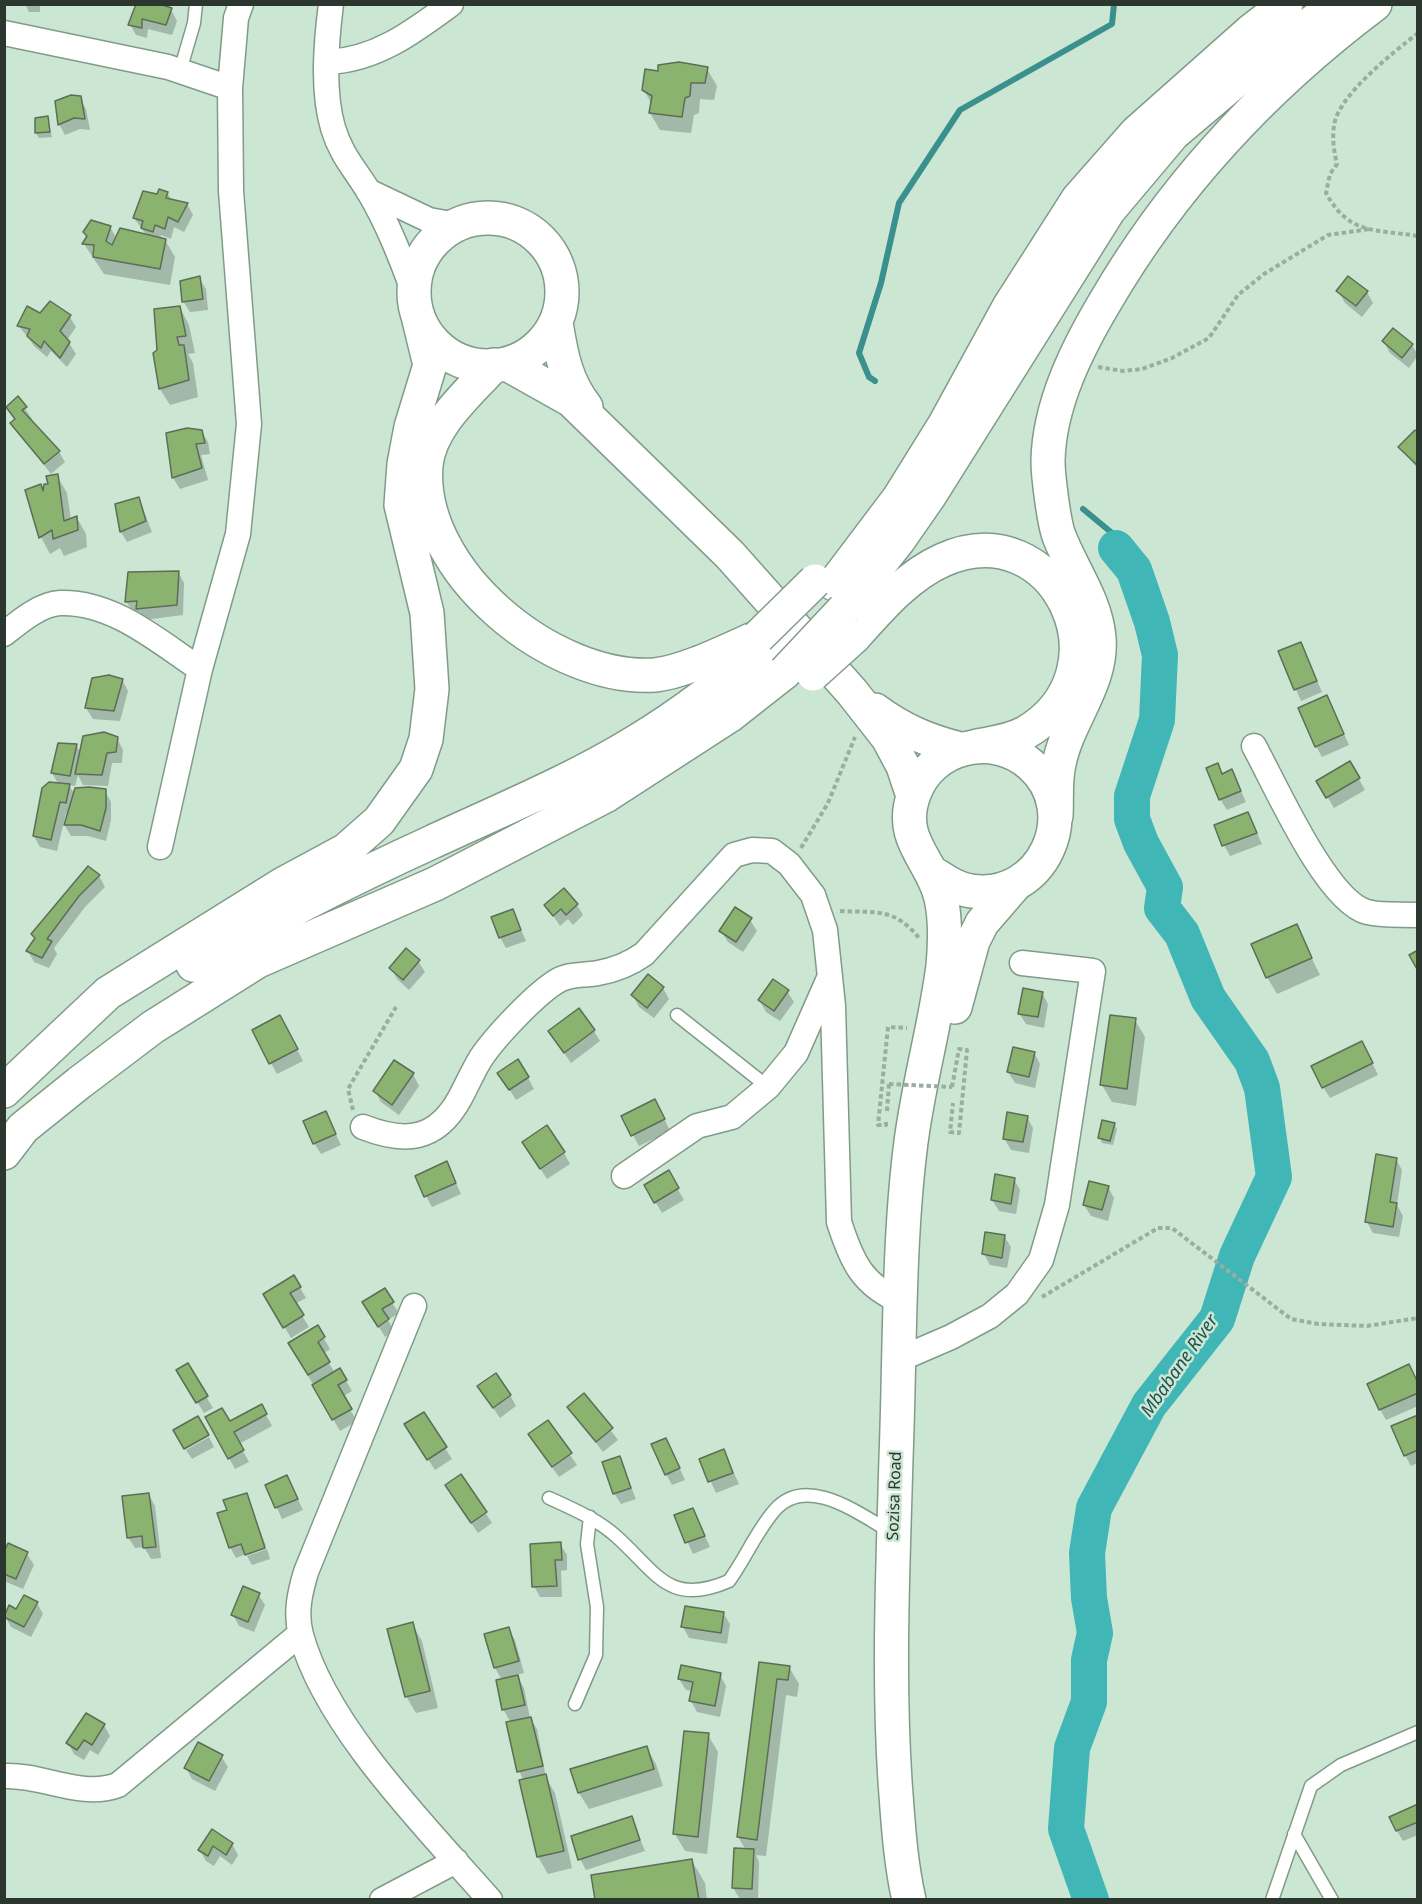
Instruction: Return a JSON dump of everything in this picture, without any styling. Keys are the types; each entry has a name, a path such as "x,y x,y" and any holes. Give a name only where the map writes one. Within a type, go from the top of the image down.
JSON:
{"main road":[{"path":"4,1153 23,1128 153,1027 258,962 435,884 608,795 799,673 898,498 945,424 1009,307 1078,199 1137,132 1252,30 1286,4"},
{"path":"837,603 930,495 1109,210 1173,134 1251,68 1337,4"},
{"path":"918,1091 948,1028 973,941 982,923 1014,886 1035,871 1050,850 1056,816 1059,764 1095,674 1099,638 1086,591 1058,534 1048,462 1056,408 1084,337 1135,250 1179,191 1269,93 1374,4"},
{"path":"4,1091 108,993 283,884 346,850 378,821 401,793 416,769 426,739 432,678 428,613 401,505 404,464 411,427 430,365 416,307 416,274 423,256 434,241 457,225 485,218 504,220 522,226 550,251 558,268 562,286 561,305 556,323 536,349 501,365 450,412 434,441 426,464 428,497 440,535 465,577 484,599 510,623 548,649 584,663 621,672 656,675 771,635 837,603 888,600 916,576 943,560 969,551 997,552 1023,560 1046,574 1065,597 1074,618 1076,665 1068,690 1050,715 1024,733 1006,741 969,748 931,767 913,796 909,816 911,837 919,855 931,872 941,897 945,924 943,965 918,1091"},
{"path":"416,307 433,341 452,357 468,364 501,365 571,400 605,431 730,555 852,692 888,738 903,766 913,796"},
{"path":"556,323 563,366 577,396 605,431"},
{"path":"4,1110 51,1064 138,998 241,937 409,852 573,777 637,741 697,701 771,635"},
{"path":"852,692 894,724 926,740 969,748 996,747 1015,754 1031,765 1048,788 1056,816"},
{"path":"931,872 950,884 970,891 992,892 1014,886"},
{"name":"Sozisa Road","path":"909,1899 900,1862 890,1712 902,1302 909,1154 918,1091"}],"street":[{"path":"160,847 200,669 238,534 249,424 231,191 230,87 236,18 241,4"},
{"path":"332,4 327,97 333,127 344,157 368,191 396,244 416,307"},
{"path":"328,62 364,57 384,48 451,4"},
{"path":"4,33 180,71 230,87"},
{"path":"368,191 429,220 457,225"},
{"path":"4,634 26,617 59,603 93,607 114,614 200,669"},
{"path":"1254,746 1322,871 1343,897 1366,912 1418,915"},
{"path":"363,1127 388,1137 411,1138 423,1134 446,1118 459,1101 482,1057 517,1018 556,981 570,975 615,970 638,958 734,855 752,849 772,851 789,864 813,895 825,930 834,1018 840,1222 847,1247 862,1275 882,1293 902,1302"},
{"path":"900,1359 951,1337 1002,1306 1017,1294 1041,1260 1054,1216 1093,971 1022,963"},
{"path":"624,1176 697,1126 732,1117 768,1087 796,1053 830,976"},
{"path":"414,1306 306,1572 298,1612 300,1634 330,1700 354,1738 404,1803 490,1899"},
{"path":"4,1776 19,1775 88,1789 105,1790 118,1785 300,1634"},
{"path":"382,1899 456,1861"}],"lane":[{"path":"180,71 194,23 196,4"},
{"path":"677,1015 768,1087"},
{"path":"549,1498 590,1517 618,1538 654,1575 668,1586 681,1591 699,1591 729,1581 776,1508 791,1499 811,1495 827,1498 894,1534"},
{"path":"575,1704 596,1655 597,1608 587,1544 590,1517"},
{"path":"1272,1899 1311,1786 1341,1765 1418,1732"},
{"path":"1294,1834 1332,1899"}],"path":[{"path":"1418,33 1395,51 1347,98 1334,124 1337,164 1330,174 1326,193 1336,212 1350,223 1370,229 1418,236"},
{"path":"1073,364 1123,371 1142,369 1172,358 1209,338 1238,295 1264,274 1328,235 1370,229"},
{"path":"789,864 809,837 836,787 856,735 855,726"},
{"path":"816,904 836,911 875,910 908,924 923,944"},
{"path":"363,1127 352,1109 348,1089 396,1007"},
{"path":"915,1029 888,1027 878,1125 886,1125 889,1084 952,1087 959,1049 967,1050 959,1133 950,1132 954,1103"},
{"path":"1002,1306 1018,1307 1055,1291 1158,1228 1173,1228 1291,1318 1318,1324 1366,1326 1418,1318"}],"building":[{"path":"136,4 159,4 172,8 166,25 142,19 142,28 128,25"},
{"path":"679,62 708,67 705,83 691,83 690,96 685,98 682,117 649,113 652,96 642,90 645,69 658,71 658,65"},
{"path":"71,95 81,96 85,119 74,118 58,125 55,101"},
{"path":"48,116 50,132 35,133 35,118"},
{"path":"159,189 168,192 166,198 188,203 178,222 168,217 165,229 155,225 153,232 141,228 143,221 133,218 143,191 157,194"},
{"path":"91,220 111,226 106,241 112,245 120,228 166,239 160,269 93,257 94,245 82,244 87,236 83,232"},
{"path":"200,276 203,299 182,302 180,281"},
{"path":"1348,276 1368,291 1356,306 1336,291"},
{"path":"50,301 71,315 60,331 70,342 60,358 44,341 41,348 27,336 30,329 17,326 27,306 40,313"},
{"path":"180,306 186,336 177,337 179,345 184,345 189,380 159,389 153,353 157,350 154,309"},
{"path":"1393,328 1413,344 1402,358 1382,341"},
{"path":"18,396 27,407 22,410 60,451 44,464 10,423 15,419 6,407"},
{"path":"187,428 202,430 205,443 196,444 202,468 172,478 166,433"},
{"path":"1415,430 1418,432 1418,466 1398,447"},
{"path":"58,474 64,521 77,516 78,530 53,539 52,530 39,538 25,490 41,484 43,491 44,484 48,484 46,476"},
{"path":"139,497 146,521 120,532 115,504"},
{"path":"179,571 177,605 136,609 137,601 125,602 128,572"},
{"path":"1301,642 1317,681 1294,690 1278,651"},
{"path":"109,675 123,679 114,711 85,708 92,678"},
{"path":"1327,695 1344,734 1315,747 1298,708"},
{"path":"104,732 118,737 116,752 107,753 102,775 75,774 83,736"},
{"path":"58,743 77,744 70,776 51,773"},
{"path":"1350,761 1360,778 1326,798 1316,781"},
{"path":"1218,763 1222,774 1232,769 1241,791 1219,800 1206,768"},
{"path":"49,782 70,784 66,803 60,802 51,840 33,836 42,788"},
{"path":"75,788 106,789 106,808 100,831 81,825 64,825"},
{"path":"1248,812 1257,833 1222,846 1214,825"},
{"path":"88,866 100,875 79,896 47,939 52,941 42,958 26,951 35,938 31,934"},
{"path":"564,888 578,904 566,915 561,909 553,916 544,905"},
{"path":"735,907 752,918 736,942 719,931"},
{"path":"513,909 521,930 499,938 491,917"},
{"path":"1297,924 1312,958 1266,978 1251,944"},
{"path":"406,948 420,960 403,980 389,968"},
{"path":"1418,950 1418,971 1409,955"},
{"path":"648,974 664,987 647,1008 631,995"},
{"path":"773,979 789,990 774,1011 758,1000"},
{"path":"1023,988 1043,992 1038,1017 1018,1014"},
{"path":"579,1008 595,1030 564,1053 548,1031"},
{"path":"280,1015 298,1049 269,1064 252,1030"},
{"path":"1110,1015 1136,1018 1127,1089 1100,1085"},
{"path":"1362,1041 1373,1063 1322,1088 1311,1066"},
{"path":"1013,1047 1035,1052 1029,1077 1007,1072"},
{"path":"518,1059 529,1077 509,1090 497,1073"},
{"path":"394,1060 414,1073 392,1105 373,1091"},
{"path":"655,1099 665,1119 631,1136 621,1116"},
{"path":"326,1111 336,1134 313,1144 303,1121"},
{"path":"1007,1112 1028,1116 1023,1142 1003,1139"},
{"path":"1102,1120 1115,1123 1110,1141 1098,1138"},
{"path":"547,1125 565,1152 540,1169 522,1142"},
{"path":"1376,1154 1397,1158 1390,1202 1397,1203 1393,1227 1365,1222"},
{"path":"447,1161 456,1183 424,1197 415,1176"},
{"path":"669,1170 679,1188 654,1203 644,1185"},
{"path":"995,1174 1015,1178 1011,1204 991,1200"},
{"path":"1089,1181 1109,1186 1102,1210 1083,1205"},
{"path":"985,1232 1005,1235 1002,1258 982,1254"},
{"path":"294,1275 301,1287 290,1293 304,1315 283,1328 263,1294"},
{"path":"385,1288 394,1302 382,1309 389,1319 378,1327 362,1302"},
{"path":"318,1325 325,1337 318,1342 330,1362 308,1375 288,1343"},
{"path":"188,1363 208,1396 196,1403 176,1370"},
{"path":"1409,1364 1418,1383 1418,1393 1379,1410 1367,1384"},
{"path":"340,1368 347,1380 338,1385 352,1409 332,1420 312,1385"},
{"path":"496,1373 511,1395 493,1408 477,1386"},
{"path":"584,1393 613,1428 596,1442 567,1407"},
{"path":"262,1404 267,1414 234,1432 244,1450 228,1459 205,1417 222,1408 230,1421"},
{"path":"424,1412 447,1447 427,1460 404,1424"},
{"path":"1418,1415 1418,1450 1404,1456 1391,1426"},
{"path":"198,1416 209,1435 184,1449 173,1430"},
{"path":"548,1420 572,1453 552,1467 528,1434"},
{"path":"666,1438 680,1468 665,1475 651,1444"},
{"path":"724,1449 733,1473 708,1482 699,1459"},
{"path":"620,1456 631,1488 613,1494 602,1462"},
{"path":"461,1474 487,1512 471,1523 445,1485"},
{"path":"287,1475 298,1499 275,1508 265,1485"},
{"path":"149,1493 156,1547 143,1548 142,1536 127,1538 122,1496"},
{"path":"247,1493 265,1548 245,1555 241,1544 229,1548 217,1513 227,1510 223,1500"},
{"path":"693,1508 705,1536 685,1543 674,1515"},
{"path":"561,1542 562,1560 555,1560 557,1586 532,1587 530,1544"},
{"path":"8,1543 28,1552 16,1579 4,1574 4,1552"},
{"path":"243,1586 260,1593 248,1622 231,1615"},
{"path":"24,1595 38,1602 24,1627 4,1617 9,1605 16,1609"},
{"path":"685,1606 724,1612 721,1633 681,1627"},
{"path":"413,1622 430,1691 405,1697 387,1629"},
{"path":"509,1627 519,1661 494,1668 484,1634"},
{"path":"759,1662 790,1666 788,1680 777,1679 757,1840 737,1837"},
{"path":"681,1665 721,1673 715,1706 689,1701 693,1682 678,1679"},
{"path":"518,1675 525,1705 502,1710 496,1680"},
{"path":"86,1713 105,1724 92,1745 84,1740 77,1750 66,1743"},
{"path":"531,1717 543,1766 517,1772 506,1722"},
{"path":"684,1731 709,1733 698,1837 673,1834"},
{"path":"198,1742 223,1755 209,1781 184,1768"},
{"path":"647,1746 654,1769 578,1793 570,1769"},
{"path":"546,1774 564,1851 537,1857 519,1780"},
{"path":"1418,1804 1418,1822 1396,1831 1389,1817"},
{"path":"632,1816 640,1840 578,1860 571,1836"},
{"path":"212,1829 233,1843 226,1855 213,1846 208,1856 198,1850"},
{"path":"734,1848 754,1849 752,1889 732,1888"},
{"path":"692,1859 699,1900 595,1900 591,1875"}],"waterway":[{"path":"875,381 869,377 859,353 881,283 899,203 960,110 1112,24 1114,4"},
{"path":"1083,509 1112,533 1116,548"},
{"name":"Mbabane River","path":"1091,1900 1066,1829 1072,1748 1089,1702 1089,1660 1095,1633 1089,1598 1087,1553 1094,1508 1149,1405 1217,1319 1237,1256 1274,1177 1262,1088 1252,1061 1208,998 1182,934 1162,908 1165,887 1141,843 1132,819 1132,796 1157,720 1160,655 1152,622 1134,570 1116,548"}]}
